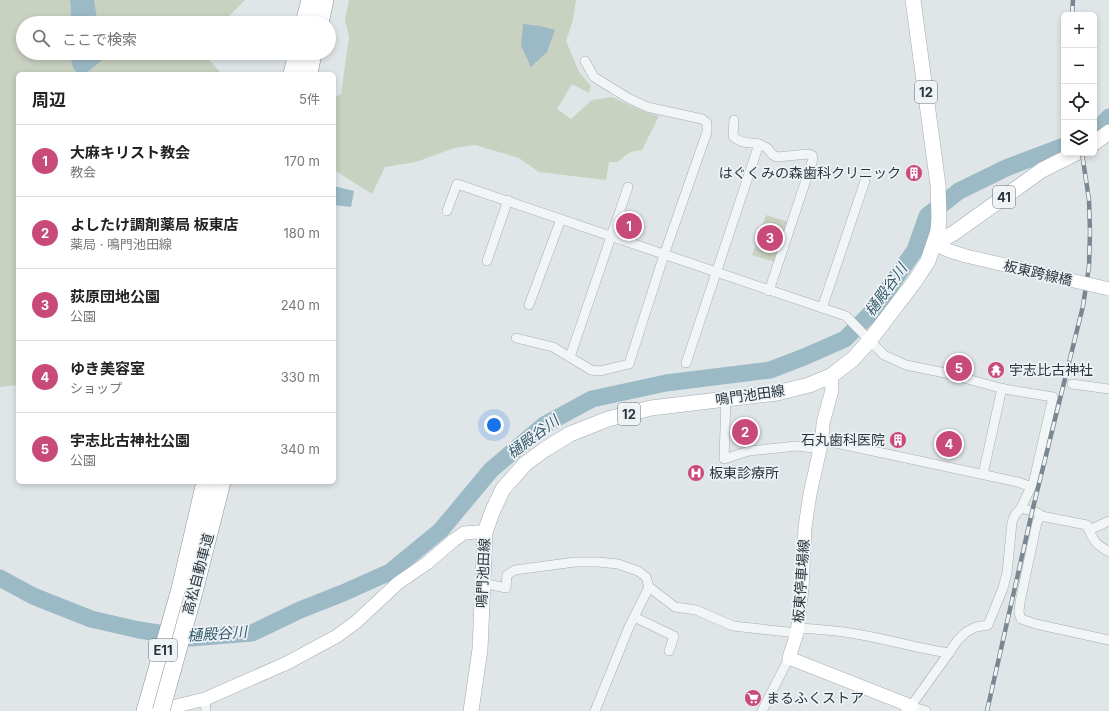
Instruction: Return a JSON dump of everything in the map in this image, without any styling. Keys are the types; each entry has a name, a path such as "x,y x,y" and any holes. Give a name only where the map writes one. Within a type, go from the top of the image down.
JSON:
{"highway":[{"path":"306,16 310,0"},
{"path":"322,16 325,0"},
{"path":"292,72 295,60"},
{"path":"309,72 312,60"},
{"name":"高松自動車道","path":"161,711 187,590 205,484"},
{"name":"高松自動車道","path":"145,711 187,590 221,484"}],"main road":[{"name":"鳴門池田線","path":"471,711 480,649 485,532 492,510 503,490 526,464 544,450 570,434 608,419 651,408 777,393 809,385 832,376 853,359 867,338 915,281 928,261 938,231 938,185 913,0"},
{"name":"41","path":"934,244 954,233 1042,170 1070,156"}],"street":[{"path":"516,338 554,347 591,370 600,371 629,364 664,255 707,132 707,123 702,119 647,107 628,98 594,77 585,61"},
{"path":"734,120 732,136 740,142 760,144 777,157 808,154 812,155 813,159 769,291"},
{"path":"686,363 760,144"},
{"path":"822,308 865,181"},
{"path":"447,211 457,184 508,200 716,273 846,316 884,355 906,365 945,373 1002,388 1053,397 1034,480 1021,508 1015,515 1012,522 1007,573 1003,588 988,625 976,627 966,632 957,641 908,708"},
{"path":"570,357 628,187"},
{"path":"487,261 508,200"},
{"path":"529,305 561,219"},
{"name":"板東跨線橋","path":"934,244 966,256 1109,289"},
{"name":"板東停車場線","path":"789,658 797,630 802,588 805,527 810,494 821,445 823,422 832,390 832,376"},
{"path":"1072,384 1109,390"},
{"path":"983,474 1002,388"},
{"path":"726,399 724,458 749,451 821,445 983,474 1018,482 1031,487"},
{"path":"1021,508 1038,513 1041,516 1087,525 1091,537 1098,545 1109,552"},
{"path":"1041,516 1037,522 1020,602 1020,619 1036,624 1108,636"},
{"path":"1089,530 1109,521"},
{"path":"156,711 205,705 337,636 356,622 398,583 454,540 464,533 485,532"},
{"path":"482,583 506,588 507,576 515,570 575,562 618,564 638,571 646,578 649,587 675,607 696,610 733,626 797,630 828,630 949,653"},
{"path":"595,711 634,617 649,587"},
{"path":"634,617 674,636 669,651"},
{"path":"762,711 789,658 908,708 926,711"}],"green space":[{"path":"0,0 70,0 70,16 16,16 16,60 71,60 73,68 76,72 16,72 16,385 0,387"},
{"path":"94,0 245,0 229,16 97,16"},
{"path":"349,0 576,0 573,20 566,41 579,72 591,86 589,93 572,84 557,109 571,119 592,100 612,97 640,110 659,116 642,150 628,153 618,162 609,162 606,180 539,172 519,158 475,145 454,148 416,162 385,167 372,194 336,171 336,97 341,94 349,37 345,19"},
{"path":"101,60 209,60 220,72 87,72"},
{"path":"766,215 789,222 775,262 752,255"}],"water":[{"path":"70,0 94,0 97,16 70,16"},
{"path":"523,24 555,30 547,52 531,67 521,46"},
{"path":"71,60 102,60 87,72 76,72 73,68"},
{"path":"336,186 354,191 351,207 336,205"}],"waterway":[{"name":"樋殿谷川","path":"1097,130 1109,117"},
{"name":"樋殿谷川","path":"0,578 33,596 91,619 139,630 191,638 252,633 300,610 390,572 441,530 491,470 544,425 592,399 666,383 770,370 845,339 873,311 915,250 927,216 959,191 1006,168 1061,147"}],"railway":[{"path":"1072,12 1073,0"},
{"path":"987,711 1032,512 1083,306 1089,266 1090,232 1089,200 1082,156"}],"place":[{"name":"はぐくみの森歯科クリニック","path":"914,173"},
{"name":"大麻キリスト教会","path":"629,226"},
{"name":"荻原団地公園","path":"770,238"},
{"name":"宇志比古神社公園","path":"959,368"},
{"name":"宇志比古神社","path":"996,370"},
{"name":"よしたけ調剤薬局 板東店","path":"745,432"},
{"name":"石丸歯科医院","path":"898,440"},
{"name":"ゆき美容室","path":"949,444"},
{"name":"板東診療所","path":"696,473"},
{"name":"まるふくストア","path":"753,698"}]}
